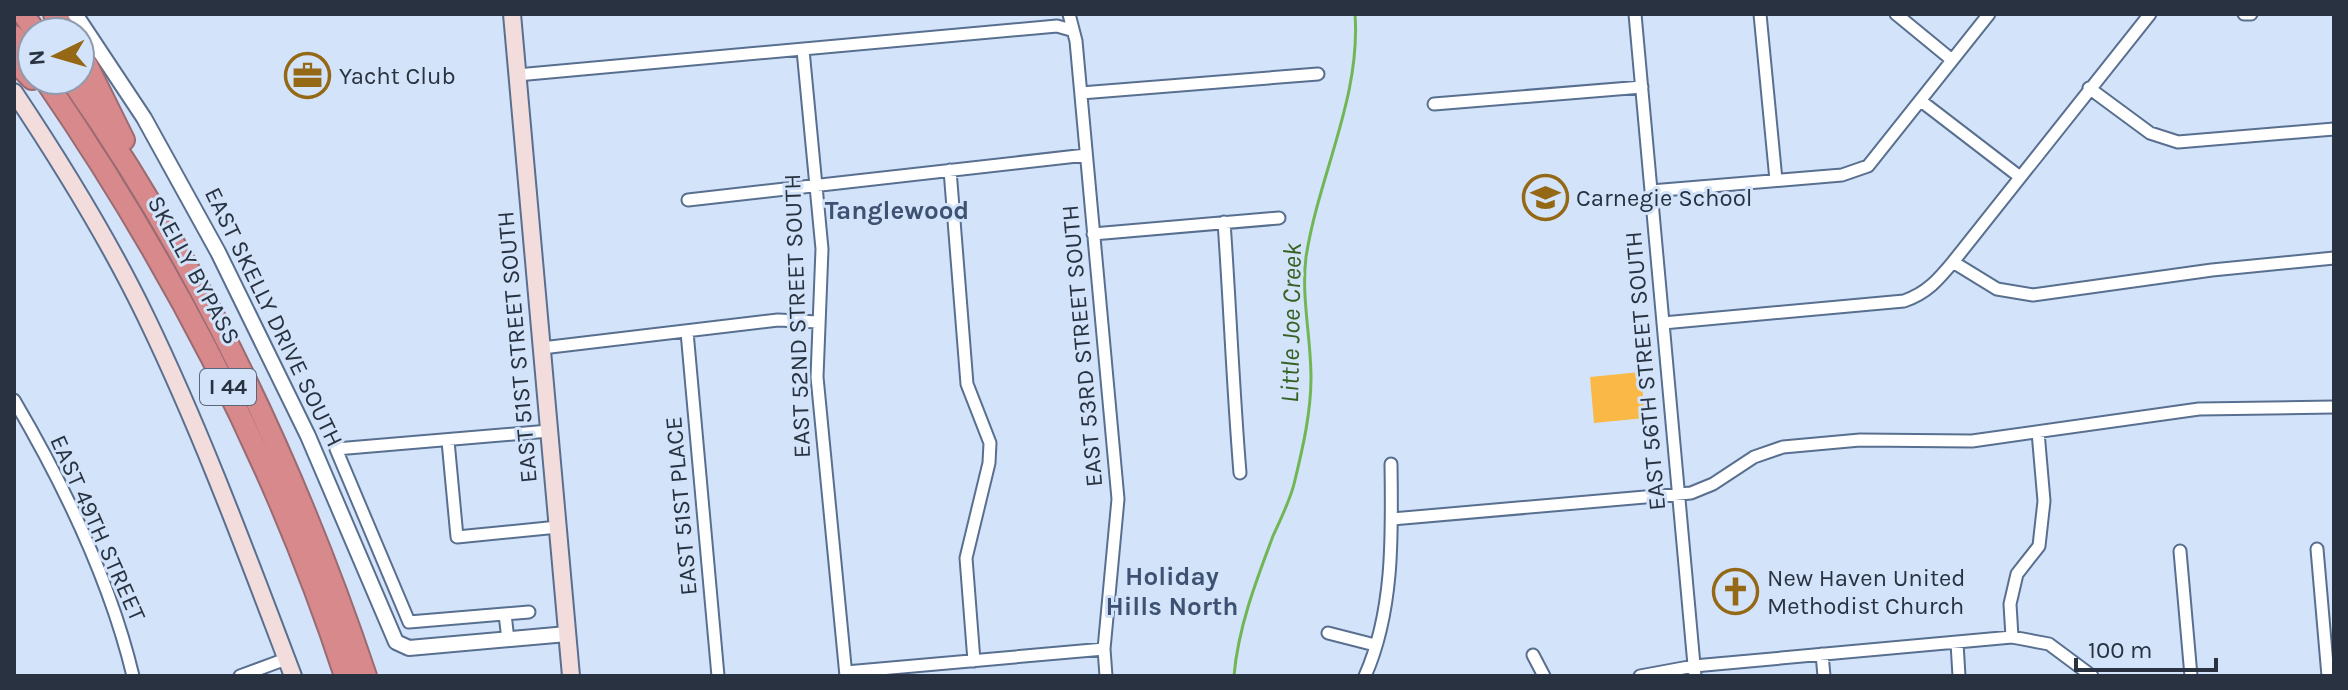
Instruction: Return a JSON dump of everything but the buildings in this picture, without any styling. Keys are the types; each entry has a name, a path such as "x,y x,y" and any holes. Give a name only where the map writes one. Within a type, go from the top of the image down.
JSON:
{"highway":[{"path":"96,84 166,226"},
{"path":"50,96 71,117"},
{"name":"SKELLY BYPASS","path":"56,96 145,234 219,369 282,507 345,676"},
{"name":"SKELLY BYPASS","path":"81,96 166,226 265,419 320,547 366,676"}],"main road":[{"name":"EAST 51ST STREET SOUTH","path":"512,14 571,676"},
{"path":"14,92 83,201 145,315 222,490 293,676"}],"street":[{"name":"EAST SKELLY DRIVE SOUTH","path":"75,14 144,118 220,255 308,436 392,635 401,647 409,648 508,640"},
{"name":"EAST 53RD STREET SOUTH","path":"1069,14 1076,41 1118,499 1104,649 1106,676"},
{"name":"EAST 56TH STREET SOUTH","path":"1635,14 1695,671"},
{"path":"1760,14 1776,180"},
{"path":"1896,14 1952,60"},
{"path":"1651,191 1856,172 1881,154 1989,14"},
{"path":"1663,323 1904,301 1933,287 2150,14"},
{"path":"2244,14 2251,14"},
{"path":"517,75 1057,26 1071,30"},
{"name":"EAST 52ND STREET SOUTH","path":"803,50 822,249 818,322 819,399 846,674"},
{"path":"1081,93 1318,74"},
{"path":"1434,104 1642,87"},
{"path":"2089,88 2150,133 2178,142 2334,129"},
{"path":"1921,101 2020,177"},
{"path":"688,200 1086,155"},
{"path":"950,170 967,384 990,443 989,463 966,558 974,661"},
{"path":"1093,234 1279,218"},
{"path":"1224,222 1240,473"},
{"path":"1953,262 1997,289 2033,295 2212,270 2334,258"},
{"path":"542,348 778,320 818,322"},
{"name":"EAST 51ST PLACE","path":"687,332 714,676"},
{"name":"EAST 49TH STREET","path":"14,400 89,549 120,629 133,676"},
{"path":"1392,519 1678,495 1704,489 1754,457 1783,447 1860,440 1972,441 2145,414 2199,409 2334,407"},
{"path":"529,612 409,622 336,449 549,431"},
{"path":"2012,637 2010,604 2017,574 2039,546 2044,501 2038,432"},
{"path":"448,441 457,537 558,527"},
{"path":"1365,676 1385,602 1392,519 1391,464"},
{"path":"2317,549 2328,676"},
{"path":"2180,551 2191,676"},
{"path":"368,576 387,568"},
{"path":"505,614 508,640 567,634"},
{"path":"1328,633 1375,645"},
{"path":"1640,676 1822,654 2012,637 2049,644 2092,676"},
{"path":"1957,643 1959,676"},
{"path":"846,674 1104,649"},
{"path":"1822,654 1824,676"},
{"path":"1533,655 1544,676"},
{"path":"240,676 286,659"}],"shaded area":[{"path":"1641,372 1645,418 1594,423 1590,377"}],"waterway":[{"name":"Little Joe Creek","path":"1234,676 1239,640 1249,605 1291,494 1306,429 1311,378 1306,257 1346,106 1352,76 1355,14"}],"place":[{"name":"Yacht Club","path":"308,76"},
{"name":"Carnegie School","path":"1545,198"},
{"name":"New Haven United Methodist Church","path":"1736,592"}],"district":[{"name":"Tanglewood","path":"897,210"},
{"name":"Holiday Hills North","path":"1172,591"}]}
